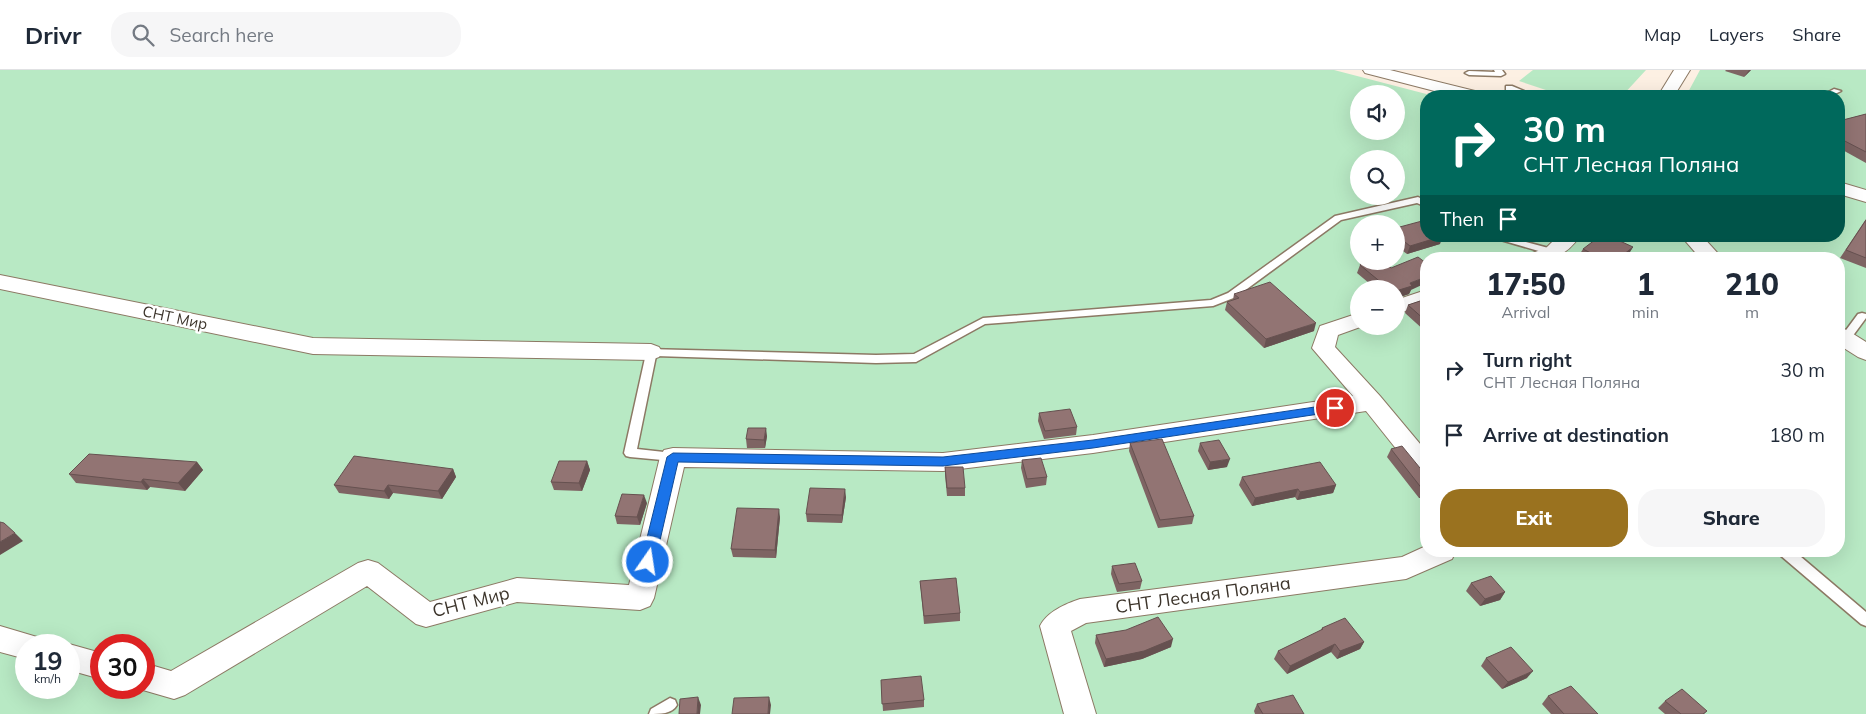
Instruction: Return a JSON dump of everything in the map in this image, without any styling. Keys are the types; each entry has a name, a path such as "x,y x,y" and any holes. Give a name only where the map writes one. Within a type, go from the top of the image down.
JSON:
{"street":[{"path":"1371,70 1449,90"},
{"path":"1670,90 1682,70"},
{"path":"1845,190 1866,196"},
{"path":"1552,252 1563,242"},
{"path":"1697,242 1706,252"},
{"name":"СНТ Мир","path":"0,282 313,346 651,352"},
{"path":"1405,304 1420,299"},
{"path":"1350,323 1328,331 1323,348 1372,402 1420,461"},
{"path":"1845,339 1866,352"},
{"path":"673,457 943,462 1093,444 1372,402"},
{"name":"СНТ Мир","path":"155,680 174,685 368,571 426,614 517,590 640,598 673,457"},
{"name":"СНТ Лесная Поляна","path":"1080,714 1055,626 1080,611 1406,568 1429,557"},
{"path":"0,639 15,643"}],"lane":[{"path":"1469,73 1501,74 1498,70"},
{"path":"1509,88 1515,90"},
{"path":"673,457 630,453 651,352 876,359 916,358 983,321 1213,303 1232,295 1338,218 1420,201"},
{"path":"1508,242 1534,252"},
{"path":"1845,334 1862,316"},
{"path":"1792,557 1866,620"},
{"path":"656,714 670,705"}],"green space":[{"path":"0,70 1334,70 1392,85 1350,85 1350,140 1405,140 1405,88 1420,92 1420,242 1845,242 1845,90 1689,90 1700,70 1866,70 1866,714 0,714"},
{"path":"1533,70 1646,70 1628,90 1546,90 1519,81"}],"building":[{"path":"1866,114 1866,152 1845,141 1845,119"},
{"path":"1866,220 1866,258 1846,250"},
{"path":"1420,222 1420,242 1423,242 1410,246 1405,242 1405,226"},
{"path":"1592,242 1622,242 1633,247 1627,252 1589,252 1583,249"},
{"path":"1418,257 1420,258 1420,279 1410,283 1412,286 1405,288 1405,280 1378,280 1366,270 1405,270 1405,262"},
{"path":"1270,282 1316,323 1266,339 1227,302 1239,298 1234,294"},
{"path":"1420,301 1420,316 1408,305"},
{"path":"1070,409 1077,427 1045,431 1039,413"},
{"path":"748,428 766,428 764,440 746,439"},
{"path":"1162,439 1194,516 1160,520 1130,443"},
{"path":"1219,440 1230,459 1210,462 1200,443"},
{"path":"1402,446 1420,468 1420,486 1391,449"},
{"path":"89,454 197,462 178,483 143,479 141,482 69,474"},
{"path":"354,456 453,469 438,491 388,485 384,491 334,485"},
{"path":"1041,458 1047,477 1027,479 1022,460"},
{"path":"559,461 587,461 579,483 551,482"},
{"path":"1320,462 1336,485 1300,492 1298,489 1255,498 1242,477"},
{"path":"945,467 963,467 965,488 947,488"},
{"path":"810,488 845,489 842,515 806,514"},
{"path":"622,494 644,495 637,517 615,516"},
{"path":"737,508 779,509 775,550 731,549"},
{"path":"0,522 4,523 15,533 0,542"},
{"path":"1135,563 1142,581 1119,584 1112,566"},
{"path":"1491,576 1505,592 1485,599 1471,583"},
{"path":"956,578 960,613 924,616 920,581"},
{"path":"1158,617 1173,639 1144,651 1106,659 1096,635 1126,630"},
{"path":"1345,618 1364,642 1340,651 1335,644 1290,666 1278,651 1322,628"},
{"path":"1511,647 1533,671 1508,682 1486,658"},
{"path":"921,676 924,700 882,704 881,680"},
{"path":"1571,686 1598,714 1564,714 1548,696"},
{"path":"1682,689 1707,711 1703,714 1681,714 1665,701"},
{"path":"1293,695 1304,714 1263,714 1257,704"},
{"path":"698,697 697,714 679,714 680,699"},
{"path":"769,697 768,714 732,714 734,698"}],"route":[{"path":"648,562 673,457 943,462 1093,444 1335,408"}]}
